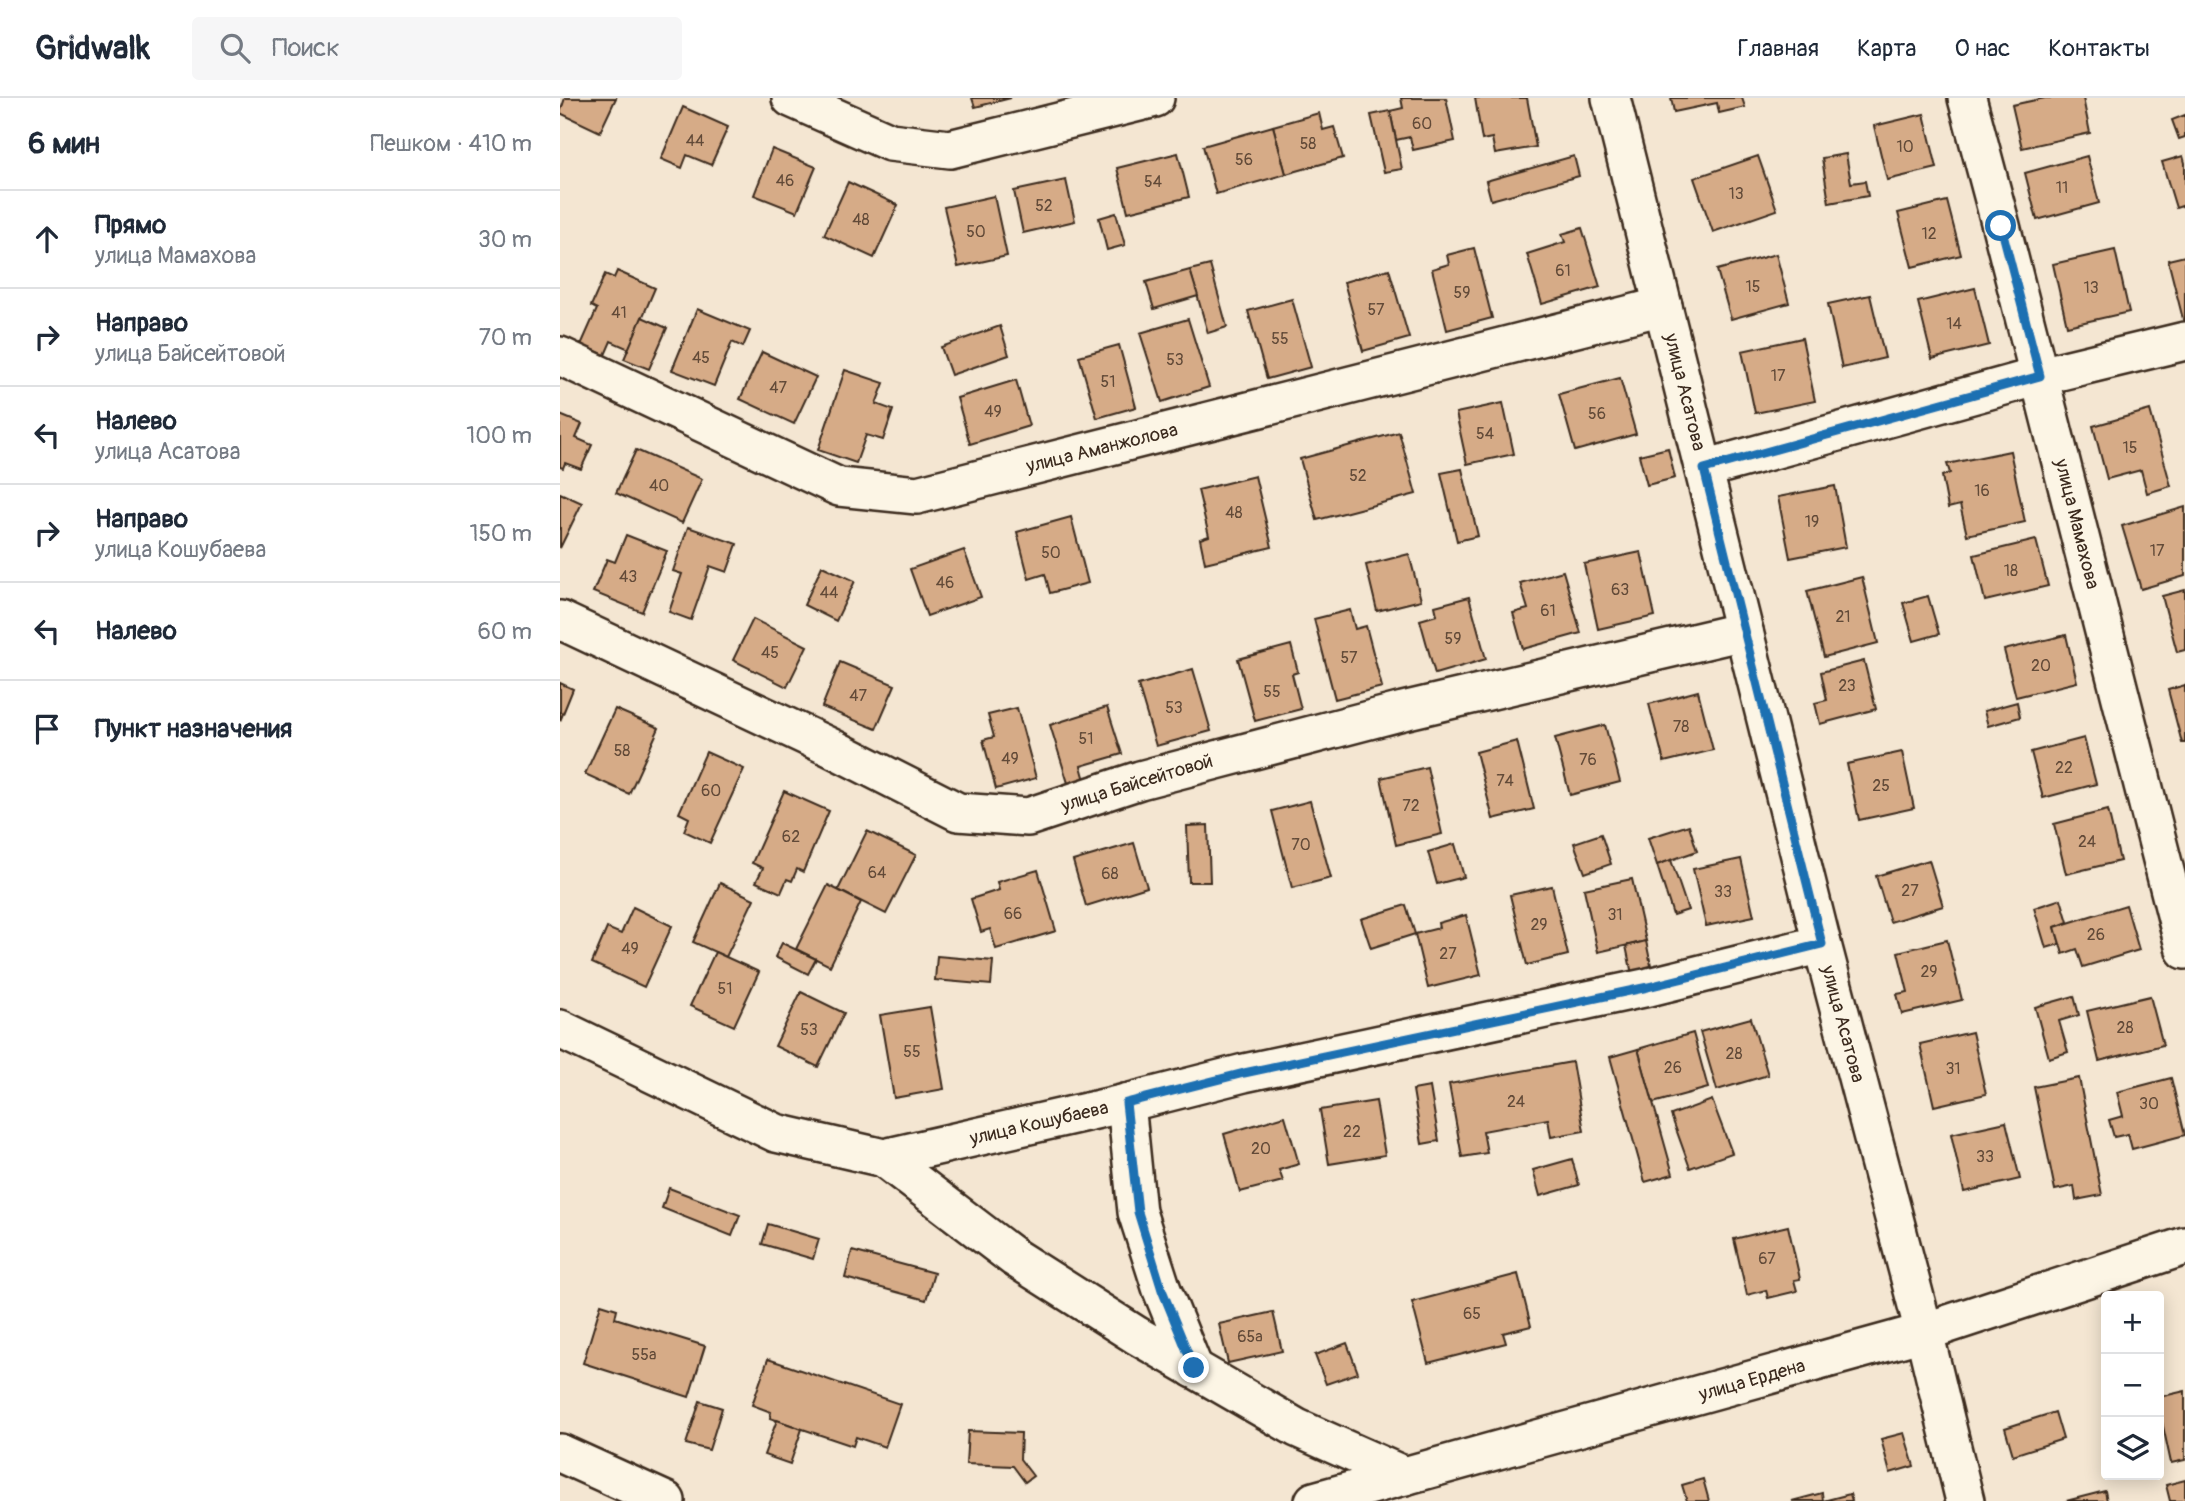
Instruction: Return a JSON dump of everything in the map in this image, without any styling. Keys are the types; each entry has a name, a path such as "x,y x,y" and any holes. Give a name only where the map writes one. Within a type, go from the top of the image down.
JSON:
{"street":[{"path":"791,98 890,142 950,149 1155,98"},
{"name":"улица Асатова","path":"1611,98 1822,944 1924,1332 1965,1501"},
{"name":"улица Мамахова","path":"1967,98 2185,950"},
{"name":"улица Аманжолова","path":"560,356 839,488 917,495 1663,306"},
{"path":"1704,469 2040,376 2185,341"},
{"name":"улица Байсейтовой","path":"560,620 830,747 958,812 1028,817 1140,780 1403,711 1744,631"},
{"name":"улица Кошубаева","path":"560,1029 776,1133 884,1158 1244,1073 1648,987 1822,944"},
{"path":"1126,1103 1138,1212 1162,1290 1194,1368"},
{"path":"884,1158 1015,1258 1136,1335 1297,1428 1405,1476"},
{"name":"улица Ердена","path":"1314,1501 1924,1332 2185,1246"},
{"path":"560,1453 666,1501"}],"building":[{"path":"565,98 616,98 600,132 560,113"},
{"path":"972,98 1011,98 975,107"},
{"path":"1401,98 1446,98 1455,141 1413,150 1410,137 1396,140 1390,111 1403,108"},
{"path":"1475,98 1527,98 1536,147 1495,154 1492,138 1482,140"},
{"path":"1671,98 1742,98 1745,107 1719,113 1717,103 1674,112"},
{"path":"2045,98 2083,98 2090,133 2022,148 2012,105"},
{"path":"683,107 728,127 711,165 687,155 682,168 661,159"},
{"path":"1390,111 1402,169 1384,172 1371,115"},
{"path":"1319,113 1323,130 1334,127 1343,158 1286,174 1273,126"},
{"path":"1924,114 1937,168 1887,180 1874,126"},
{"path":"2185,115 2185,137 2179,139 2172,120"},
{"path":"1273,126 1286,174 1216,194 1203,146"},
{"path":"772,149 816,167 797,212 754,195"},
{"path":"1178,153 1189,197 1128,212 1117,168"},
{"path":"1846,154 1851,183 1865,181 1868,196 1829,203 1822,158"},
{"path":"1574,156 1579,176 1491,200 1486,181"},
{"path":"1758,156 1777,210 1713,232 1694,178"},
{"path":"2087,156 2099,203 2037,220 2025,173"},
{"path":"2183,156 2185,205 2176,208 2162,162"},
{"path":"1066,180 1075,221 1023,233 1014,191"},
{"path":"848,182 898,205 874,258 824,235"},
{"path":"994,196 1007,256 958,267 944,207"},
{"path":"1947,201 1961,255 1912,267 1898,213"},
{"path":"1116,213 1125,245 1107,250 1099,218"},
{"path":"1582,228 1600,287 1542,304 1527,254 1565,242 1562,234"},
{"path":"1474,248 1492,318 1447,330 1432,269 1449,264 1447,255"},
{"path":"2115,250 2129,312 2067,326 2053,264"},
{"path":"1776,254 1789,303 1731,319 1717,270"},
{"path":"2185,256 2185,327 2168,260"},
{"path":"1210,265 1227,327 1208,333 1190,270"},
{"path":"1389,269 1409,338 1363,351 1344,282"},
{"path":"1190,270 1198,296 1154,309 1146,282"},
{"path":"617,271 655,288 629,349 611,341 605,355 581,345 597,309 591,306 605,274 614,278"},
{"path":"1975,288 1989,345 1932,359 1918,302"},
{"path":"1870,295 1885,358 1842,368 1828,304"},
{"path":"1292,299 1311,367 1267,379 1248,311"},
{"path":"697,309 750,331 743,347 732,342 714,386 672,370"},
{"path":"642,317 667,328 649,369 624,359"},
{"path":"1188,319 1209,387 1162,402 1140,333"},
{"path":"1000,326 1009,355 951,375 941,347"},
{"path":"1802,338 1815,401 1755,413 1742,351"},
{"path":"1119,345 1136,407 1097,418 1079,356"},
{"path":"762,352 816,377 794,424 740,399"},
{"path":"845,370 884,383 876,404 893,410 883,440 866,435 856,463 818,450"},
{"path":"1620,378 1636,434 1575,451 1559,394"},
{"path":"1016,380 1029,426 970,444 957,398"},
{"path":"1503,403 1514,454 1467,464 1456,413"},
{"path":"2150,410 2171,486 2147,493 2141,470 2107,479 2093,426"},
{"path":"560,415 582,424 576,438 592,445 581,469 565,463 563,468 560,467"},
{"path":"1399,432 1416,494 1317,520 1300,459"},
{"path":"1668,448 1675,478 1647,485 1639,455"},
{"path":"636,450 702,479 682,523 616,493"},
{"path":"2010,451 2025,522 1967,535 1960,505 1948,508 1942,476 1950,473 1947,464"},
{"path":"1462,469 1478,536 1457,541 1441,473"},
{"path":"1255,476 1272,547 1205,563 1200,539 1209,536 1198,490"},
{"path":"1835,486 1846,547 1790,558 1778,497"},
{"path":"560,493 582,503 560,548"},
{"path":"2185,507 2185,576 2141,589 2122,526"},
{"path":"1071,517 1088,583 1050,593 1045,574 1029,579 1017,532"},
{"path":"688,527 737,544 727,572 710,566 691,620 669,612 682,574 673,571"},
{"path":"626,535 667,551 642,612 593,592 607,559 615,562"},
{"path":"2036,540 2048,586 1985,601 1974,555"},
{"path":"964,550 981,597 927,616 910,569"},
{"path":"1641,552 1655,616 1598,629 1584,564"},
{"path":"1409,554 1421,600 1377,611 1366,565"},
{"path":"822,566 855,581 836,621 804,605"},
{"path":"1563,571 1581,633 1523,649 1513,613 1528,609 1520,583"},
{"path":"1862,577 1878,643 1824,657 1807,591"},
{"path":"2185,590 2185,650 2177,652 2162,596"},
{"path":"1928,596 1939,634 1914,641 1903,603"},
{"path":"1469,597 1486,659 1435,674 1420,620 1437,615 1435,606"},
{"path":"1350,610 1355,629 1366,626 1382,687 1335,699 1314,619"},
{"path":"753,619 807,646 787,687 733,660"},
{"path":"2066,635 2077,682 2016,697 2004,650"},
{"path":"1291,645 1298,672 1292,674 1301,709 1255,721 1238,659"},
{"path":"1864,661 1876,709 1820,724 1815,703 1827,700 1821,672"},
{"path":"840,662 895,685 876,729 822,707"},
{"path":"1193,669 1211,731 1156,746 1138,685"},
{"path":"560,683 573,689 560,721"},
{"path":"2185,685 2185,743 2182,743 2168,690"},
{"path":"1698,691 1713,750 1664,762 1649,704"},
{"path":"2017,702 2020,717 1988,726 1984,711"},
{"path":"1107,707 1122,754 1081,766 1088,791 1072,796 1050,725"},
{"path":"1017,708 1036,778 996,789 983,740 994,737 988,715"},
{"path":"615,709 659,728 629,794 585,774"},
{"path":"1605,725 1620,782 1570,795 1555,738"},
{"path":"2084,738 2096,784 2043,798 2031,752"},
{"path":"1517,741 1534,809 1493,819 1476,752"},
{"path":"706,752 744,769 710,843 684,831 689,818 679,813"},
{"path":"1902,752 1914,808 1859,820 1847,764"},
{"path":"1427,767 1442,834 1396,845 1381,778"},
{"path":"784,791 829,811 803,872 797,869 792,881 787,879 781,893 756,882 763,868 752,863"},
{"path":"1310,801 1331,878 1292,888 1272,811"},
{"path":"2108,810 2120,861 2066,874 2054,824"},
{"path":"1208,825 1210,882 1189,882 1187,826"},
{"path":"1689,825 1697,851 1657,865 1648,838"},
{"path":"867,831 916,855 886,914 838,890"},
{"path":"1601,834 1611,864 1585,873 1574,843"},
{"path":"1134,843 1147,887 1086,906 1073,861"},
{"path":"1455,844 1464,877 1437,884 1428,852"},
{"path":"1741,859 1754,916 1706,926 1693,869"},
{"path":"1671,860 1688,910 1673,915 1657,865"},
{"path":"1929,860 1943,906 1890,922 1876,876"},
{"path":"1038,870 1056,931 996,949 990,929 981,932 971,899 999,890 997,882"},
{"path":"1632,879 1646,941 1598,952 1584,889"},
{"path":"720,883 754,899 726,957 693,942"},
{"path":"828,885 861,902 830,966 796,949"},
{"path":"1552,886 1568,955 1527,965 1510,895"},
{"path":"2061,899 2068,922 2055,927 2060,944 2046,948 2034,908"},
{"path":"1406,905 1415,934 1371,948 1361,919"},
{"path":"2126,905 2139,950 2083,967 2077,949 2063,954 2055,927"},
{"path":"633,907 672,926 644,987 592,963 607,928 621,934"},
{"path":"1466,915 1481,975 1428,988 1415,934 1439,928 1438,923"},
{"path":"1947,940 1962,1000 1902,1014 1897,994 1908,992 1898,952"},
{"path":"1646,941 1653,975 1633,979 1626,946"},
{"path":"782,943 816,959 808,974 775,957"},
{"path":"715,952 759,972 734,1026 690,1006"},
{"path":"937,956 993,961 991,985 935,980"},
{"path":"801,992 844,1013 818,1067 775,1046"},
{"path":"2074,996 2079,1015 2059,1021 2068,1052 2049,1058 2035,1007"},
{"path":"2150,996 2163,1045 2099,1061 2087,1011"},
{"path":"930,1007 944,1089 894,1098 880,1015"},
{"path":"1751,1018 1768,1075 1717,1090 1700,1032"},
{"path":"1972,1032 1986,1094 1934,1106 1920,1044"},
{"path":"1693,1033 1708,1088 1653,1103 1638,1049"},
{"path":"1638,1049 1673,1174 1645,1182 1610,1057"},
{"path":"1572,1062 1584,1131 1551,1137 1548,1119 1483,1131 1487,1153 1462,1157 1449,1084"},
{"path":"2079,1078 2102,1195 2076,1200 2074,1186 2055,1190 2034,1087"},
{"path":"2171,1078 2185,1135 2132,1149 2128,1134 2114,1137 2109,1120 2123,1116 2117,1092"},
{"path":"1430,1087 1439,1141 1422,1144 1413,1090"},
{"path":"1712,1100 1732,1153 1690,1168 1671,1115"},
{"path":"1376,1101 1385,1155 1329,1164 1320,1110"},
{"path":"1285,1116 1299,1164 1279,1170 1283,1181 1240,1192 1224,1134"},
{"path":"2006,1122 2020,1179 1964,1192 1951,1134"},
{"path":"1572,1159 1579,1185 1540,1196 1533,1170"},
{"path":"669,1188 740,1215 732,1236 662,1208"},
{"path":"768,1224 819,1239 813,1259 762,1244"},
{"path":"1788,1226 1800,1279 1794,1280 1797,1291 1768,1298 1766,1290 1747,1295 1734,1239"},
{"path":"852,1251 934,1273 926,1300 845,1278"},
{"path":"1518,1274 1531,1326 1503,1333 1506,1343 1428,1363 1412,1302"},
{"path":"601,1304 617,1309 615,1318 705,1346 689,1397 583,1363"},
{"path":"1273,1312 1282,1351 1228,1363 1219,1324"},
{"path":"1347,1343 1358,1373 1326,1384 1315,1355"},
{"path":"768,1359 900,1404 885,1447 856,1437 853,1446 770,1418 771,1412 752,1405"},
{"path":"2185,1391 2185,1460 2171,1463 2164,1431 2164,1396"},
{"path":"700,1401 722,1408 709,1450 686,1444"},
{"path":"2055,1412 2063,1439 2013,1455 2005,1428"},
{"path":"777,1420 802,1429 790,1464 764,1455"},
{"path":"968,1431 1021,1433 1020,1459 1033,1476 1025,1482 1013,1466 966,1464"},
{"path":"1904,1433 1914,1466 1890,1473 1881,1439"},
{"path":"1703,1479 1709,1501 1687,1501 1682,1485"},
{"path":"2185,1480 2185,1501 2170,1501 2166,1485"},
{"path":"2105,1491 2107,1501 2066,1501"},
{"path":"1822,1493 1823,1501 1792,1501"},
{"path":"1850,1494 1852,1501 1823,1501"}],"route":[{"path":"1194,1368 1162,1290 1138,1212 1126,1103 1244,1073 1648,987 1822,944 1704,469 2040,376 2001,226"}]}
